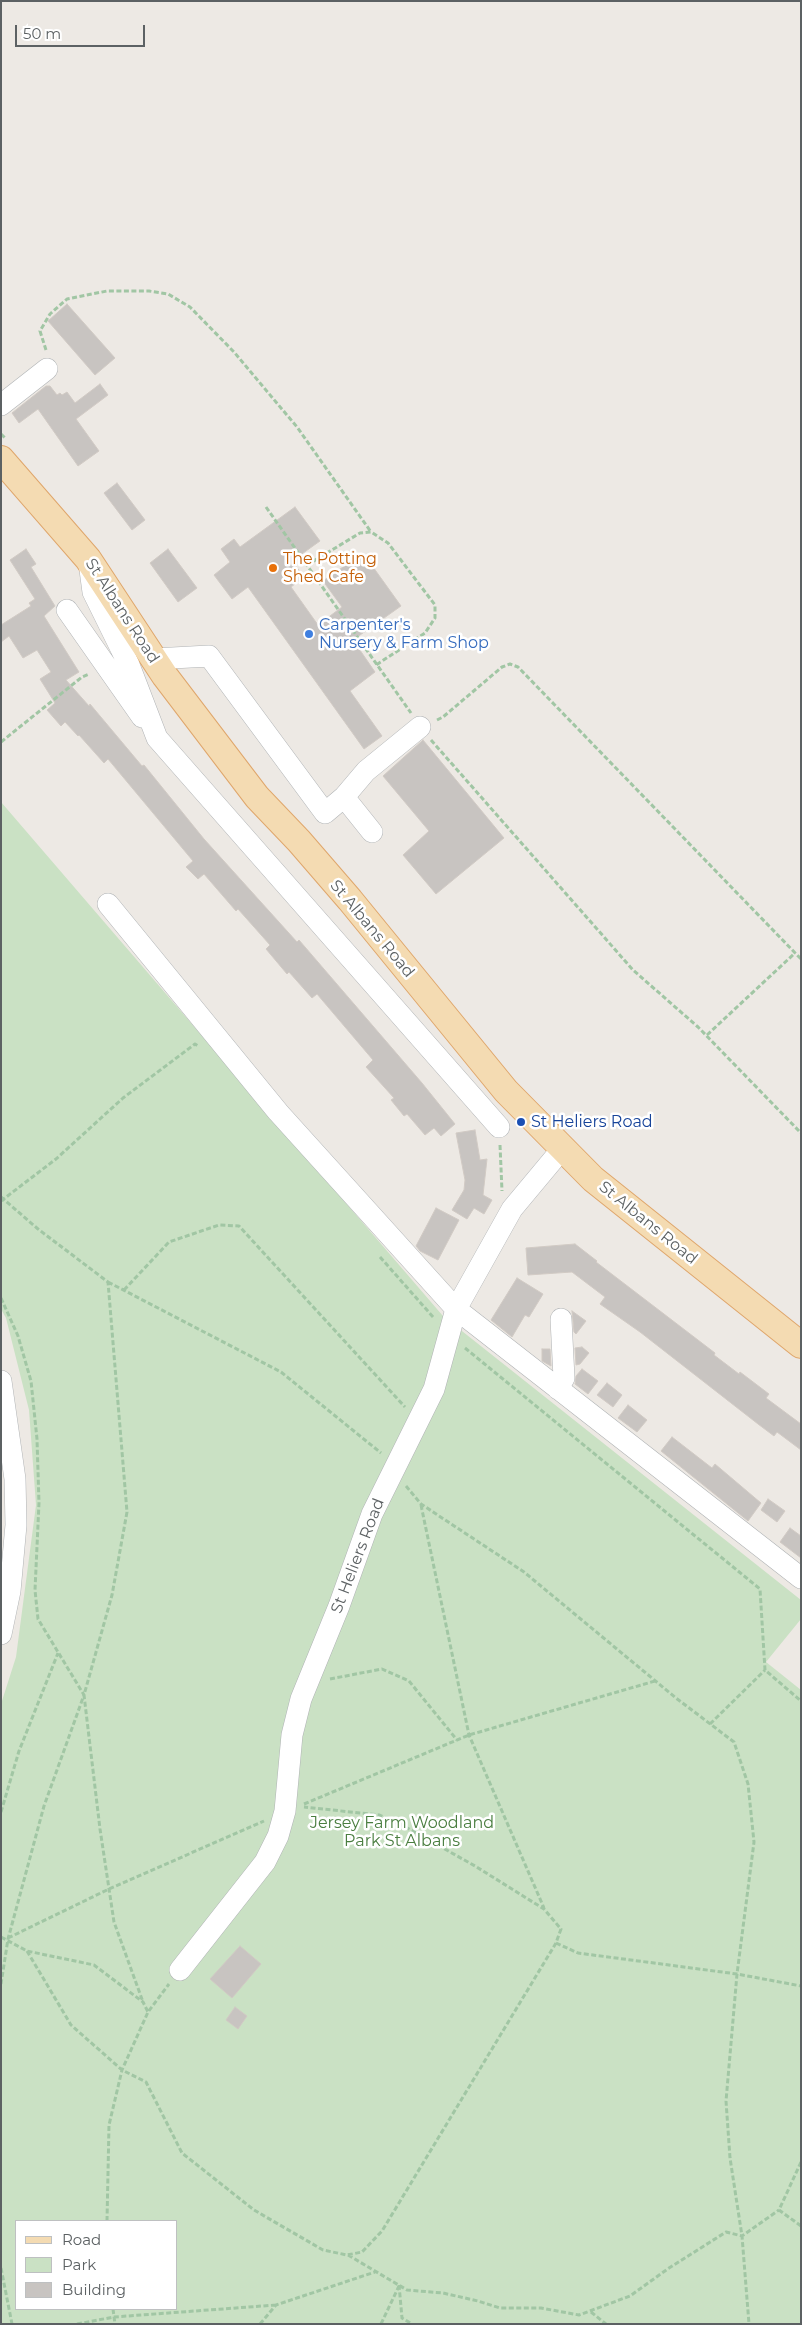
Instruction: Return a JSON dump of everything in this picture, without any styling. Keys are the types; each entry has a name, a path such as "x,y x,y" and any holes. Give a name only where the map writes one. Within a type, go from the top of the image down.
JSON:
{"main road":[{"name":"St Albans Road","path":"1,459 88,559 154,659 257,797 300,841 350,900 506,1091 593,1179 801,1345"}],"street":[{"path":"1,405 47,369"},
{"path":"88,559 94,592 130,665 157,738"},
{"path":"67,610 86,635 104,666 157,738 499,1127"},
{"path":"154,659 210,656 325,813 344,797 366,771 420,727"},
{"path":"344,797 372,832"},
{"path":"108,904 278,1112 456,1309 801,1578"},
{"name":"St Heliers Road","path":"180,1970 265,1862 278,1836 285,1811 295,1717 339,1606 372,1514 434,1389 456,1309 512,1209 562,1149"},
{"path":"558,1389 564,1378 560,1319"},
{"path":"1,1381 13,1462 16,1525 10,1591 1,1634"}],"path":[{"path":"47,369 46,349 40,330 50,314 67,299 107,291 149,291 168,294 190,307 246,367 297,427 371,532 388,543 435,605 435,618 425,633 376,665"},
{"path":"266,507 420,727 633,970 707,1035 801,1133"},
{"path":"307,565 360,533 371,532"},
{"path":"420,727 443,717 502,666 510,664 518,667 801,959"},
{"path":"1,742 82,677 104,666"},
{"path":"707,1035 795,953"},
{"path":"202,1051 196,1044 123,1098 56,1159 2,1199 108,1282 281,1372 379,1451 421,1504 524,1572 656,1681 734,1742 748,1784 754,1842 737,1974 726,2101 730,2158 742,2236 749,2324"},
{"path":"499,1127 502,1202 512,1209"},
{"path":"124,1290 169,1242 220,1225 239,1226 410,1412 422,1415"},
{"path":"377,1252 448,1335 760,1590 765,1670 801,1701"},
{"path":"1,1984 8,1939 44,1806 84,1695 112,1596 127,1512 108,1282"},
{"path":"1,1298 18,1336 31,1381 37,1439 39,1503 35,1590 38,1619 84,1695 114,1922 148,2012"},
{"path":"347,2255 362,2252 382,2232 556,1943 561,1929 544,1909 469,1734 421,1504"},
{"path":"1,1812 19,1751 58,1652"},
{"path":"307,1684 382,1669 409,1681 457,1740"},
{"path":"710,1724 765,1670"},
{"path":"8,1939 109,1889 285,1811 469,1734 656,1681"},
{"path":"285,1811 303,1807 379,1815 419,1834 544,1909"},
{"path":"1,1937 27,1950 94,1965 143,2002"},
{"path":"556,1943 578,1952 737,1974 801,1986"},
{"path":"27,1950 71,2025 122,2070 146,2082 182,2153 254,2210 323,2250 347,2255 407,2290 443,2293 500,2308 541,2308 579,2315 630,2296 669,2268 726,2232 742,2236 779,2210 801,2162"},
{"path":"107,2220 109,2125 122,2070 148,2012 180,1970"},
{"path":"779,2210 801,2226"},
{"path":"1,2268 12,2324"},
{"path":"77,2324 114,2316 276,2305 376,2272"},
{"path":"381,2324 399,2285"},
{"path":"399,2285 402,2318 412,2324"},
{"path":"260,2324 276,2305"},
{"path":"113,2310 115,2324"},
{"path":"591,2311 606,2324"}],"green space":[{"name":"Jersey Farm Woodland Park St Albans","path":"1,802 443,1316 801,1600 801,1619 766,1662 801,1690 801,2324 1,2324 1,1704 16,1657 36,1505 29,1410 6,1318 1,1309"}],"building":[{"path":"67,304 115,358 95,375 48,321"},
{"path":"100,384 108,395 76,419 99,451 78,466 38,409 19,423 12,413 46,386 50,386 57,395 67,392 75,403"},
{"path":"117,483 145,520 132,530 104,493"},
{"name":"Carpenter's Nursery & Farm Shop","path":"295,507 320,541 292,561 304,577 291,587 318,625 342,607 323,581 363,553 401,606 353,640 375,672 350,691 382,736 364,749 248,587 232,599 214,575 230,562 221,549 234,539 240,547"},
{"path":"26,549 36,564 31,567 55,606 44,616 79,672 66,680 89,706 90,704 142,766 144,765 204,839 297,942 299,940 422,1083 455,1124 441,1136 434,1128 425,1135 407,1114 404,1116 391,1100 394,1098 366,1067 373,1060 317,994 312,998 289,972 287,974 266,949 270,945 238,909 236,911 204,874 198,879 186,867 193,861 108,759 104,763 79,735 65,722 61,726 47,710 55,703 40,679 51,672 37,650 23,658 9,636 1,642 1,625 31,606 29,603 35,599 10,560"},
{"path":"168,549 197,588 178,602 150,563"},
{"path":"423,740 504,838 436,894 403,855 429,831 383,776"},
{"path":"475,1130 480,1160 487,1159 483,1195 492,1200 484,1214 474,1208 467,1219 452,1210 464,1190 465,1180 456,1133"},
{"path":"436,1208 459,1220 438,1260 420,1251 416,1246"},
{"path":"575,1244 715,1353 714,1355 769,1394 766,1398 801,1424 801,1450 777,1432 774,1436 640,1332 600,1304 605,1297 572,1272 528,1275 526,1248"},
{"path":"517,1278 543,1294 529,1317 525,1315 512,1337 491,1320"},
{"path":"572,1311 586,1321 576,1334 574,1332"},
{"path":"582,1347 589,1353 580,1364 576,1365 575,1348"},
{"path":"542,1349 550,1349 551,1366 542,1361"},
{"path":"582,1369 598,1381 588,1394 575,1384 576,1376"},
{"path":"607,1383 622,1395 613,1407 597,1395"},
{"path":"628,1405 647,1420 637,1432 618,1418"},
{"path":"672,1437 712,1468 715,1464 761,1503 748,1521 661,1451"},
{"path":"768,1499 785,1511 777,1522 761,1510"},
{"path":"790,1528 801,1536 801,1558 780,1542"},
{"path":"240,1946 261,1964 232,1998 210,1979"},
{"path":"235,2007 247,2016 238,2029 226,2020"}],"place":[{"name":"The Potting Shed Cafe","path":"273,568"},
{"name":"Carpenter's Nursery & Farm Shop","path":"309,634"},
{"name":"St Heliers Road","path":"521,1122"}]}
